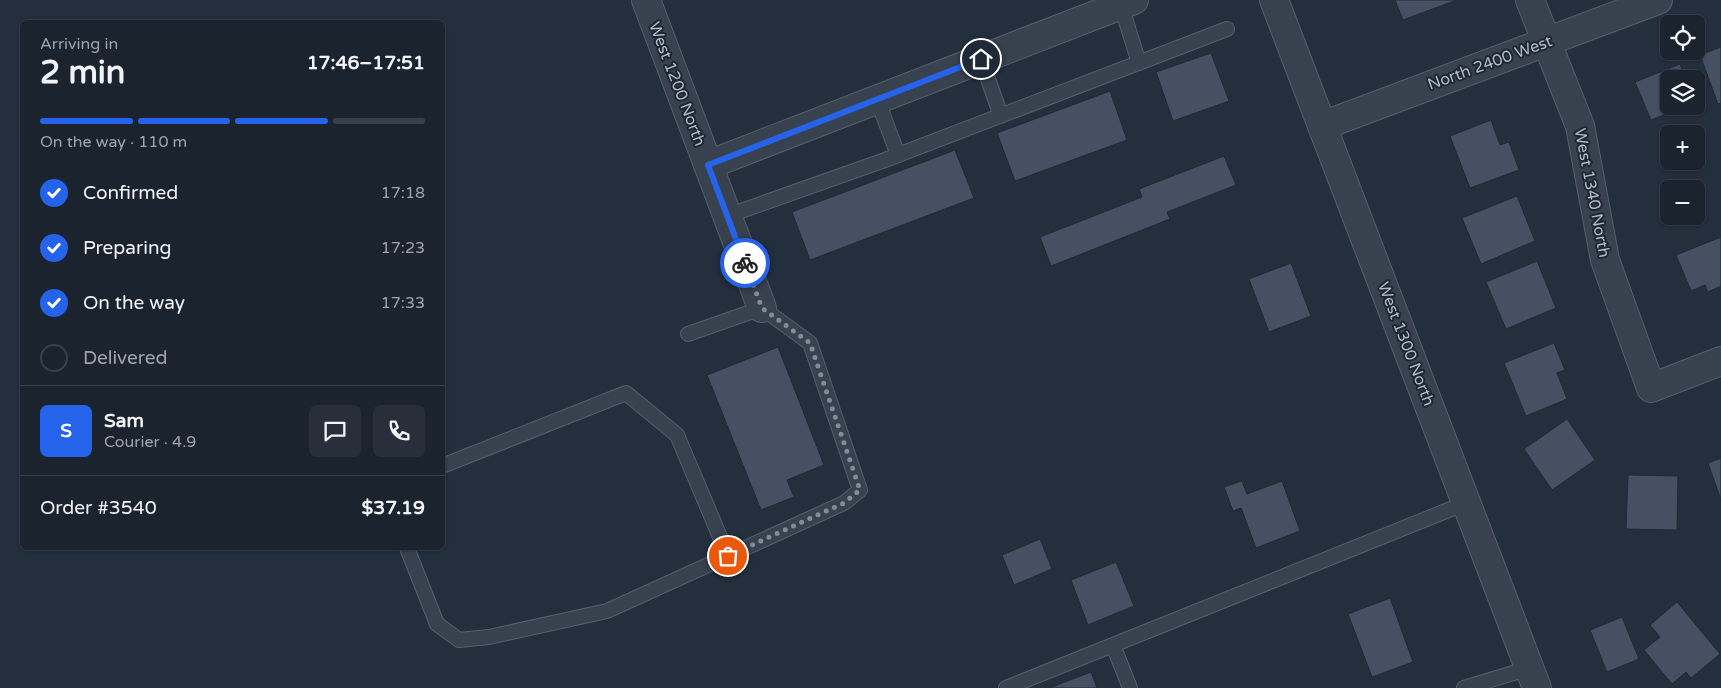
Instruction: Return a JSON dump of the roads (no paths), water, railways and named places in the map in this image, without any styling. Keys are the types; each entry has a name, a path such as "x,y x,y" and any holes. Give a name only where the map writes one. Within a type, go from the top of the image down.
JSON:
{"street":[{"name":"West 1200 North","path":"646,0 762,308"},
{"name":"West 1300 North","path":"1274,0 1534,678"},
{"name":"West 1340 North","path":"1530,0 1580,126 1605,260 1651,388 1721,361"},
{"name":"North 2400 West","path":"1322,126 1658,0"},
{"path":"708,165 1128,3"}],"lane":[{"path":"1128,3 1139,63"},
{"path":"727,216 898,155 1227,29"},
{"path":"981,59 1002,116"},
{"path":"877,99 898,155"},
{"path":"408,550 437,624 458,640 489,638 607,611 844,503 860,490 810,343 762,308 688,334"},
{"path":"445,465 626,394 677,435 728,556"},
{"path":"1006,688 1466,503"},
{"path":"1113,645 1130,688"},
{"path":"1464,688 1534,678"}]}
